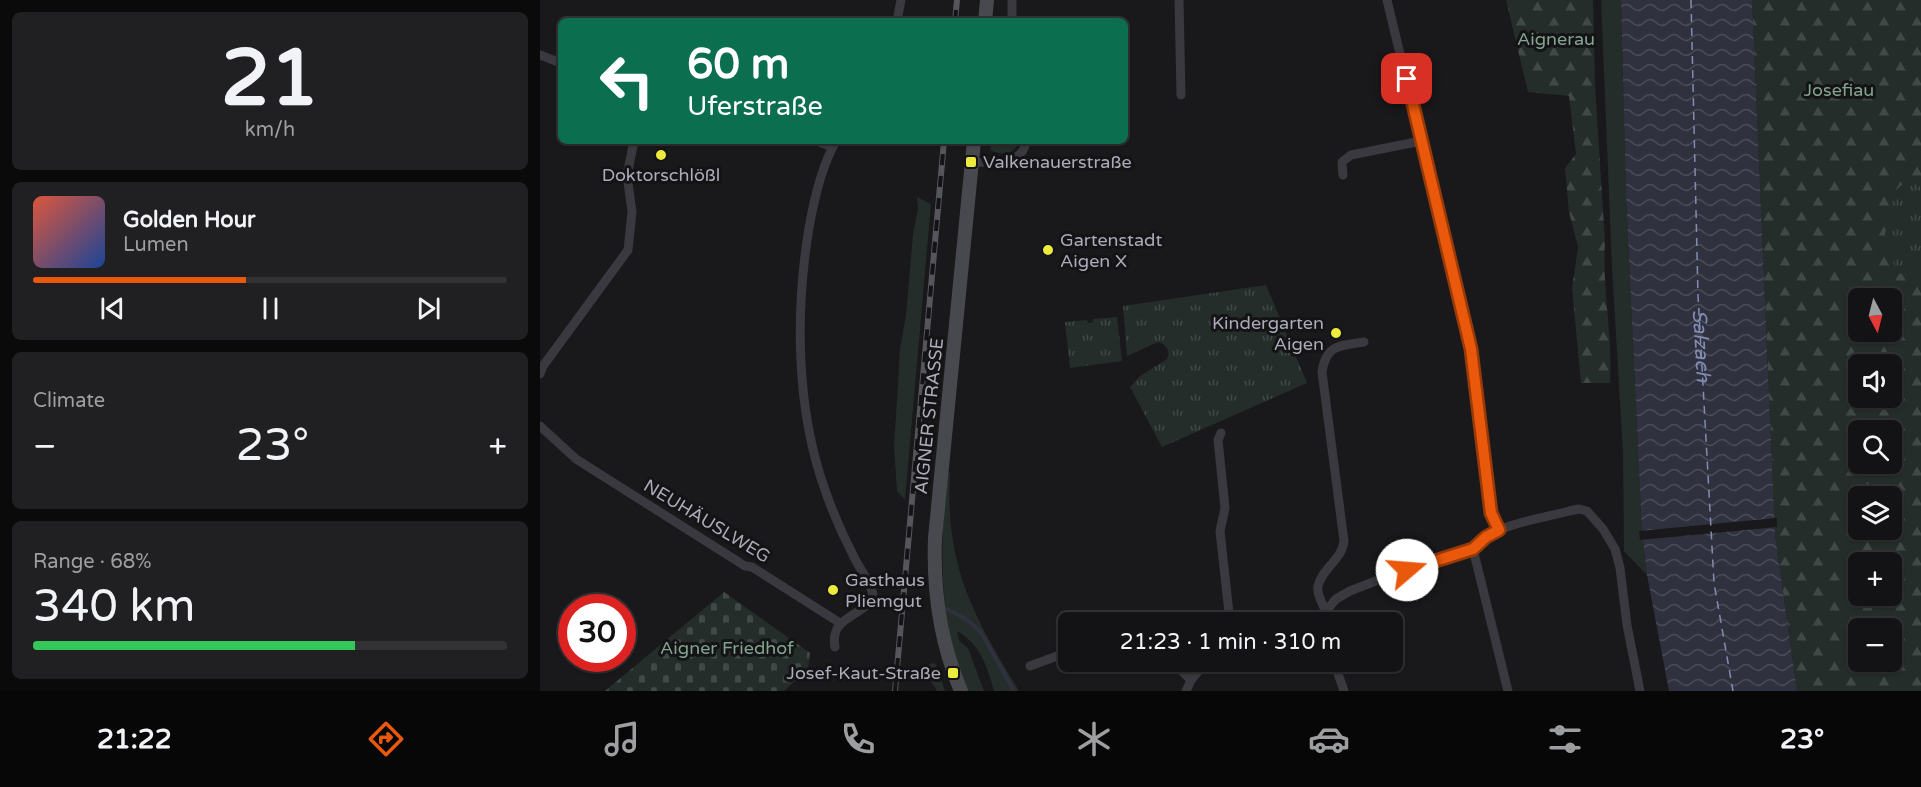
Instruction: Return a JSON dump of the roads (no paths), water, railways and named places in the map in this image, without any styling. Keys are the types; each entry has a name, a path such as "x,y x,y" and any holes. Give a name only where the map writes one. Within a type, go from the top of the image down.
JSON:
{"main road":[{"path":"986,18 987,0"},
{"name":"AIGNER STRASSE","path":"961,691 946,649 936,588 935,538 974,144"}],"street":[{"path":"898,18 901,0"},
{"path":"1012,0 1012,18"},
{"path":"1179,0 1181,95"},
{"path":"1387,0 1471,349 1491,513 1499,530"},
{"path":"540,55 558,62"},
{"path":"1343,175 1342,162 1351,155 1421,141"},
{"path":"540,374 571,327 628,250 632,212 627,175 633,144"},
{"path":"835,144 822,176 813,209 802,283 799,326 808,414 824,490 838,523 873,591 868,603 840,623 834,633 835,647"},
{"path":"971,162 1015,159 1022,152 1025,144"},
{"path":"1364,342 1335,347 1323,363 1323,380 1344,541 1341,553 1325,572 1318,586 1319,598 1326,611 1336,598 1350,591 1391,575 1473,549 1486,537 1499,530 1579,509 1587,511 1596,519 1611,541 1616,554 1640,691"},
{"name":"NEUHÄUSLWEG","path":"540,426 576,459 840,623"},
{"path":"1221,433 1218,440 1225,511 1220,531 1229,612"},
{"path":"1473,549 1508,691"},
{"path":"1030,666 1058,656"},
{"path":"1183,672 1191,680"},
{"path":"1186,691 1198,672"},
{"path":"1337,672 1344,691"}],"water":[{"name":"Salzach","path":"1621,0 1752,0 1775,535 1797,691 1669,691 1647,575 1642,532 1626,196"}],"waterway":[{"path":"942,607 964,618 982,634 1014,691"}],"railway":[{"path":"955,18 957,0"},
{"path":"895,691 944,144"}],"place":[{"name":"Doktorschlößl","path":"661,155"},
{"name":"Valkenauerstraße","path":"971,162"},
{"name":"Gartenstadt Aigen X","path":"1048,250"},
{"name":"Kindergarten Aigen","path":"1336,333"},
{"name":"Gasthaus Pliemgut","path":"833,590"},
{"name":"Josef-Kaut-Straße","path":"953,673"}],"park label":[{"name":"Aignerau","path":"1556,39"},
{"name":"Josefiau","path":"1839,90"},
{"name":"Aigner Friedhof","path":"727,648"}]}
